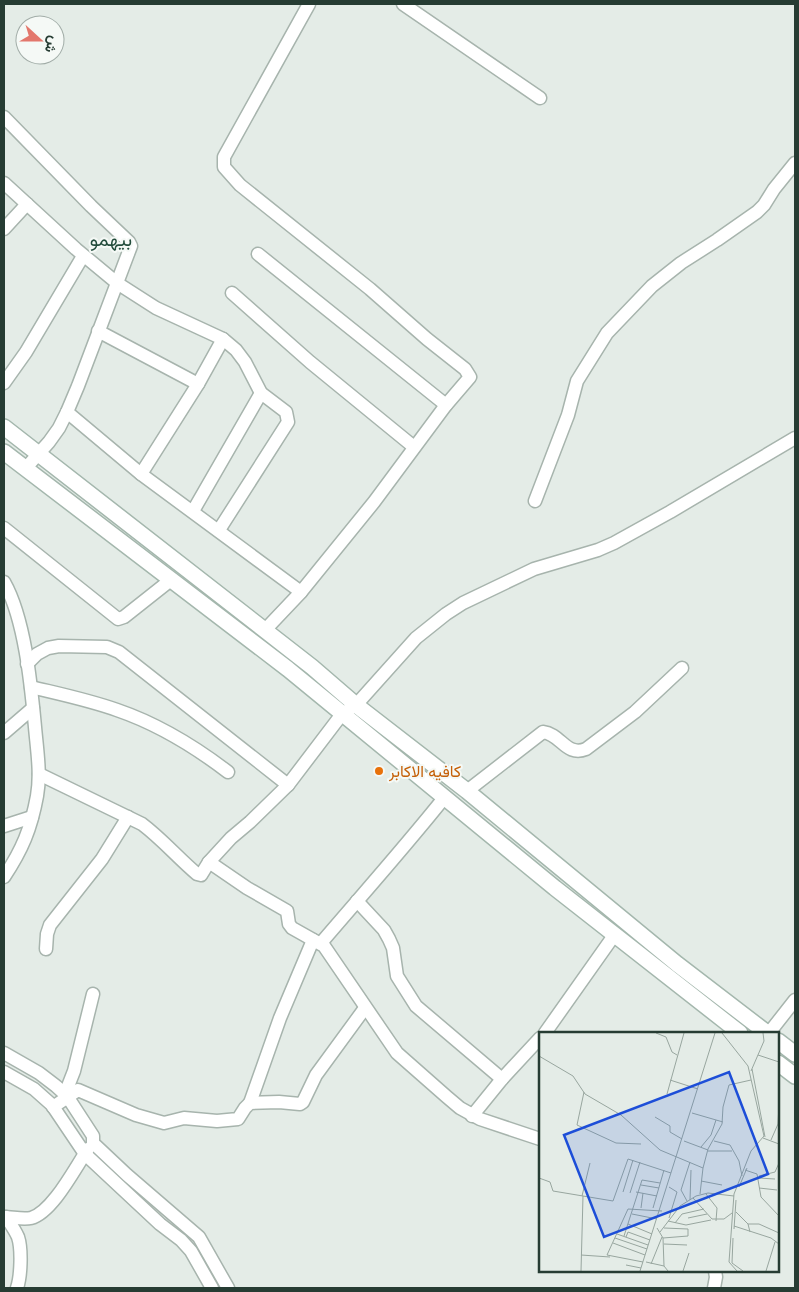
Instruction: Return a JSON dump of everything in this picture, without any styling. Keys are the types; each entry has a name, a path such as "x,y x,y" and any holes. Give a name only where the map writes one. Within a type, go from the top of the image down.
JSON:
{"main road":[{"path":"4,427 312,667 467,791 676,964 767,1032"},
{"path":"4,452 25,470 172,579 288,669 555,888 739,1032"},
{"path":"779,1042 795,1054"},
{"path":"779,1064 795,1076"}],"street":[{"path":"265,630 300,592 374,502 446,405 470,377 469,373 427,340 370,289 240,185 224,168 224,157 309,4"},
{"path":"403,4 540,98"},
{"path":"4,117 130,243 130,248 117,283 59,428 25,470"},
{"path":"535,501 568,414 577,381 607,333 646,292 667,274 764,206 774,189 795,163"},
{"path":"4,183 83,256 117,283 156,308 223,339 240,355 261,393 286,412 288,422 218,530"},
{"path":"4,229 27,204"},
{"path":"258,254 446,405"},
{"path":"4,383 26,352 83,256"},
{"path":"232,293 310,362 414,447"},
{"path":"98,331 198,384"},
{"path":"141,474 198,384 223,339"},
{"path":"193,511 261,393"},
{"path":"66,412 141,474 300,592"},
{"path":"39,774 128,817 154,833 176,856 200,875 208,862 231,838 288,785 342,714 356,704 416,638 434,623 463,602 534,569 598,550 614,543 795,438"},
{"path":"4,528 118,619 124,618 172,579"},
{"path":"4,582 15,608 27,664 39,774 37,796 28,834 18,856 4,877"},
{"path":"27,664 37,654 53,647 112,649 135,663 288,785"},
{"path":"467,791 543,732 552,734 570,749 579,752 586,749 635,712 682,668"},
{"path":"31,687 116,709 145,721 169,732 228,772"},
{"path":"4,733 33,708"},
{"path":"53,1107 66,1095 78,1090 136,1115 164,1123 184,1118 217,1121 238,1120 244,1108 250,1103 280,1018 317,942 357,901 444,798"},
{"path":"4,826 32,816"},
{"path":"46,948 50,925 102,859 128,817"},
{"path":"208,862 247,888 287,911 289,924 292,928 328,950 397,1054 453,1102 472,1116 498,1127 539,1139"},
{"path":"357,901 384,930 392,948 397,976 416,1006 502,1079"},
{"path":"546,1032 615,934"},
{"path":"66,1095 74,1071 93,994"},
{"path":"769,1032 795,1000"},
{"path":"250,1103 279,1102 300,1104 303,1102 316,1075 365,1008"},
{"path":"472,1116 502,1079 539,1039"},
{"path":"4,1053 39,1073 66,1095 93,1136 93,1143 72,1176 42,1212 30,1218 5,1217"},
{"path":"4,1072 34,1089 53,1107 85,1154 160,1224 181,1240 195,1258 212,1288"},
{"path":"93,1143 199,1237 228,1288"},
{"path":"5,1217 18,1238 20,1249 19,1283 17,1288"},
{"path":"714,1288 715,1272"}],"place":[{"name":"كافيه الاكابر","path":"379,771"}],"district":[{"name":"بيهمو","path":"111,239"}]}
